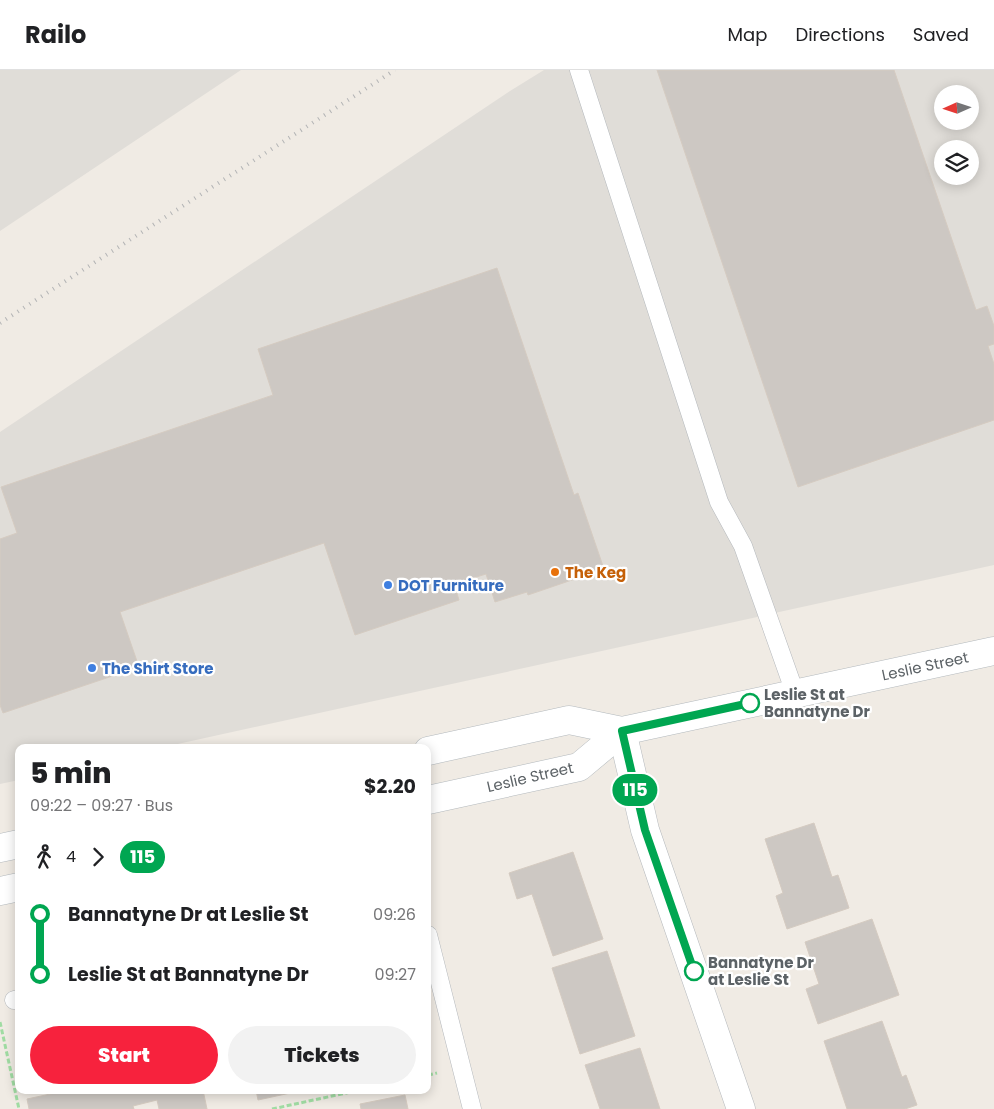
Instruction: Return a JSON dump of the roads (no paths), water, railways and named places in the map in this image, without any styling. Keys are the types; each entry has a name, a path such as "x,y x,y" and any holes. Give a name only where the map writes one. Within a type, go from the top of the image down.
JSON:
{"main road":[{"name":"Leslie Street","path":"431,750 569,720 622,731 994,651"},
{"name":"Leslie Street","path":"431,799 579,767 622,731"},
{"path":"622,731 645,830 742,1109"},
{"path":"0,848 15,845"},
{"path":"0,891 15,888"}],"lane":[{"path":"579,70 718,502 743,546 795,693"},
{"path":"431,947 472,1109"}],"railway":[{"path":"0,323 395,70"}],"place":[{"name":"The Keg","path":"555,572"},
{"name":"DOT Furniture","path":"388,585"},
{"name":"The Shirt Store","path":"92,668"},
{"name":"Leslie St at Bannatyne Dr","path":"750,703"},
{"name":"Bannatyne Dr at Leslie St","path":"694,971"}]}
